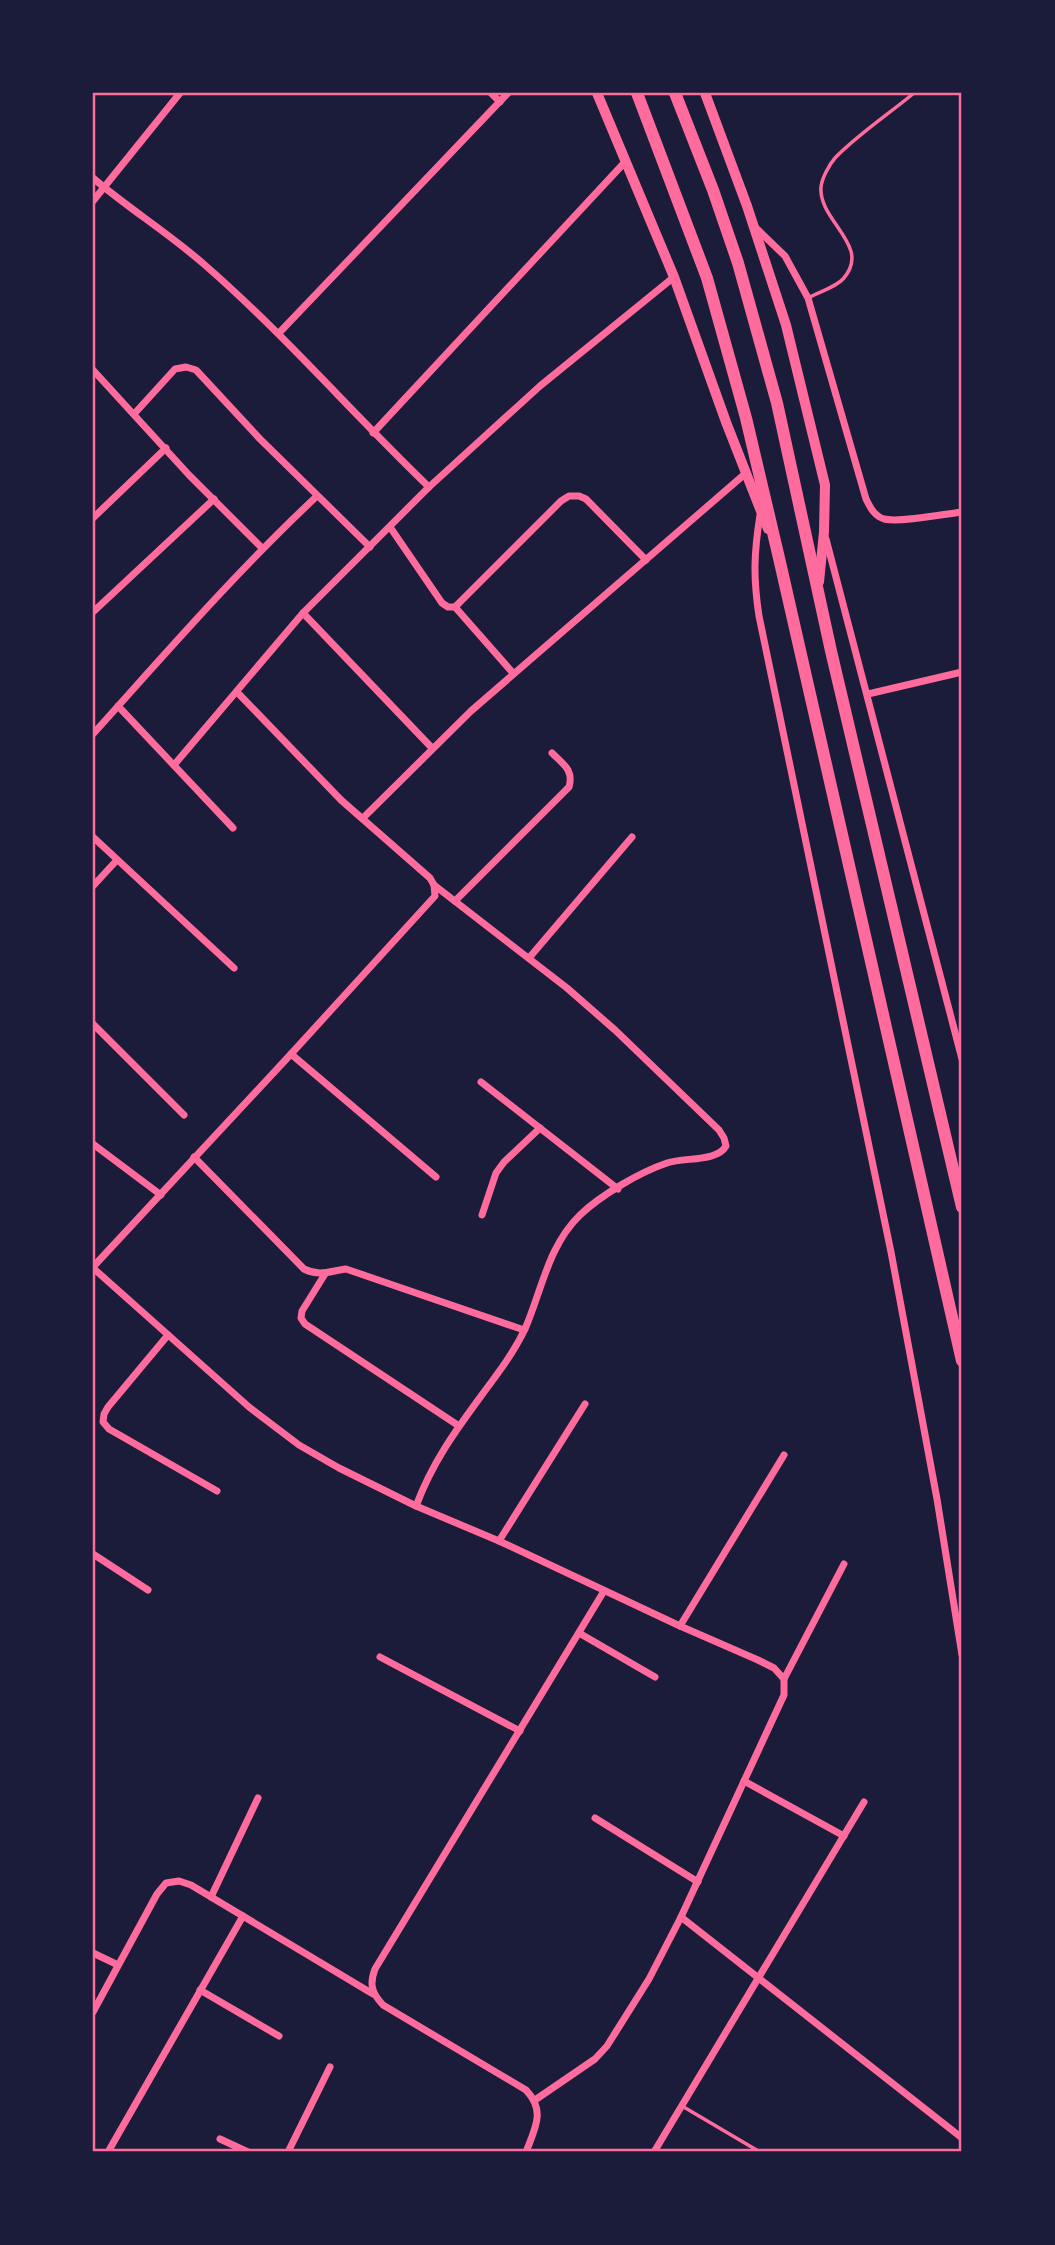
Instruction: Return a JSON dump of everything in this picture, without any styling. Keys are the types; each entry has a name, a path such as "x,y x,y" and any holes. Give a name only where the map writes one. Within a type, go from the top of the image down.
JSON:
{"highway":[{"path":"637,93 707,278 746,418 962,1361"},
{"path":"675,93 738,263 777,402 962,1208"}],"main road":[{"path":"597,93 674,277 779,558"},
{"path":"705,93 754,226 786,325 825,485 824,532 818,590"}],"street":[{"path":"93,201 180,93"},
{"path":"491,93 500,102"},
{"path":"279,333 508,93"},
{"path":"373,433 625,162"},
{"path":"93,178 169,234 279,333 373,433 429,487"},
{"path":"754,226 785,256 808,298 866,499 873,512 884,519 962,512"},
{"path":"174,765 303,613 429,487 540,386 674,277"},
{"path":"135,413 175,369 186,367 196,370 370,547"},
{"path":"93,370 262,548"},
{"path":"93,518 166,448"},
{"path":"363,818 432,748 513,673 746,473"},
{"path":"93,734 262,548 317,496"},
{"path":"390,527 442,603 448,607 455,607 569,496 586,499 646,561"},
{"path":"93,612 214,499"},
{"path":"761,511 754,557 754,582 759,616 891,1252 937,1499 962,1655"},
{"path":"824,532 962,1059"},
{"path":"455,607 513,673"},
{"path":"303,613 432,748"},
{"path":"868,694 962,672"},
{"path":"237,692 341,800 422,870 435,886 567,988 615,1030 724,1138 726,1146 722,1152 713,1156 667,1163 618,1189 581,1214 558,1243 524,1330 507,1361 459,1426 427,1476 416,1506"},
{"path":"118,706 233,828"},
{"path":"455,901 569,787 570,771 552,753"},
{"path":"93,837 234,968"},
{"path":"529,958 632,837"},
{"path":"93,886 117,860"},
{"path":"435,886 435,895 431,902 93,1267 249,1407 299,1445 416,1506 499,1541 774,1668 784,1679"},
{"path":"93,1024 184,1115"},
{"path":"291,1054 436,1177"},
{"path":"481,1082 618,1189"},
{"path":"482,1216 496,1173 540,1128"},
{"path":"93,1144 160,1195"},
{"path":"194,1157 304,1269 313,1274 346,1269 524,1330"},
{"path":"325,1274 302,1311 301,1318 305,1324 459,1426"},
{"path":"168,1335 108,1407 103,1422 109,1429 217,1491"},
{"path":"499,1541 585,1404"},
{"path":"680,1626 784,1455"},
{"path":"93,1554 148,1590"},
{"path":"535,2100 595,2059 607,2046 649,1979 698,1882 784,1695 784,1679 844,1564"},
{"path":"373,1994 371,1982 375,1969 604,1591"},
{"path":"579,1633 655,1678"},
{"path":"380,1657 520,1731"},
{"path":"744,1781 844,1836"},
{"path":"211,1897 258,1798"},
{"path":"654,2152 864,1802"},
{"path":"594,1818 698,1882"},
{"path":"93,2012 157,1894 166,1883 178,1881 191,1885 373,1994 383,2006 526,2090 535,2100 538,2113 526,2152"},
{"path":"108,2152 243,1916"},
{"path":"681,1917 962,2138"},
{"path":"93,1953 118,1965"},
{"path":"200,1990 279,2036"},
{"path":"288,2152 330,2067"},
{"path":"220,2139 248,2152"}],"lane":[{"path":"808,298 842,281 852,265 852,248 825,206 821,189 825,176 834,160 914,93"},
{"path":"682,2106 760,2152"}]}
